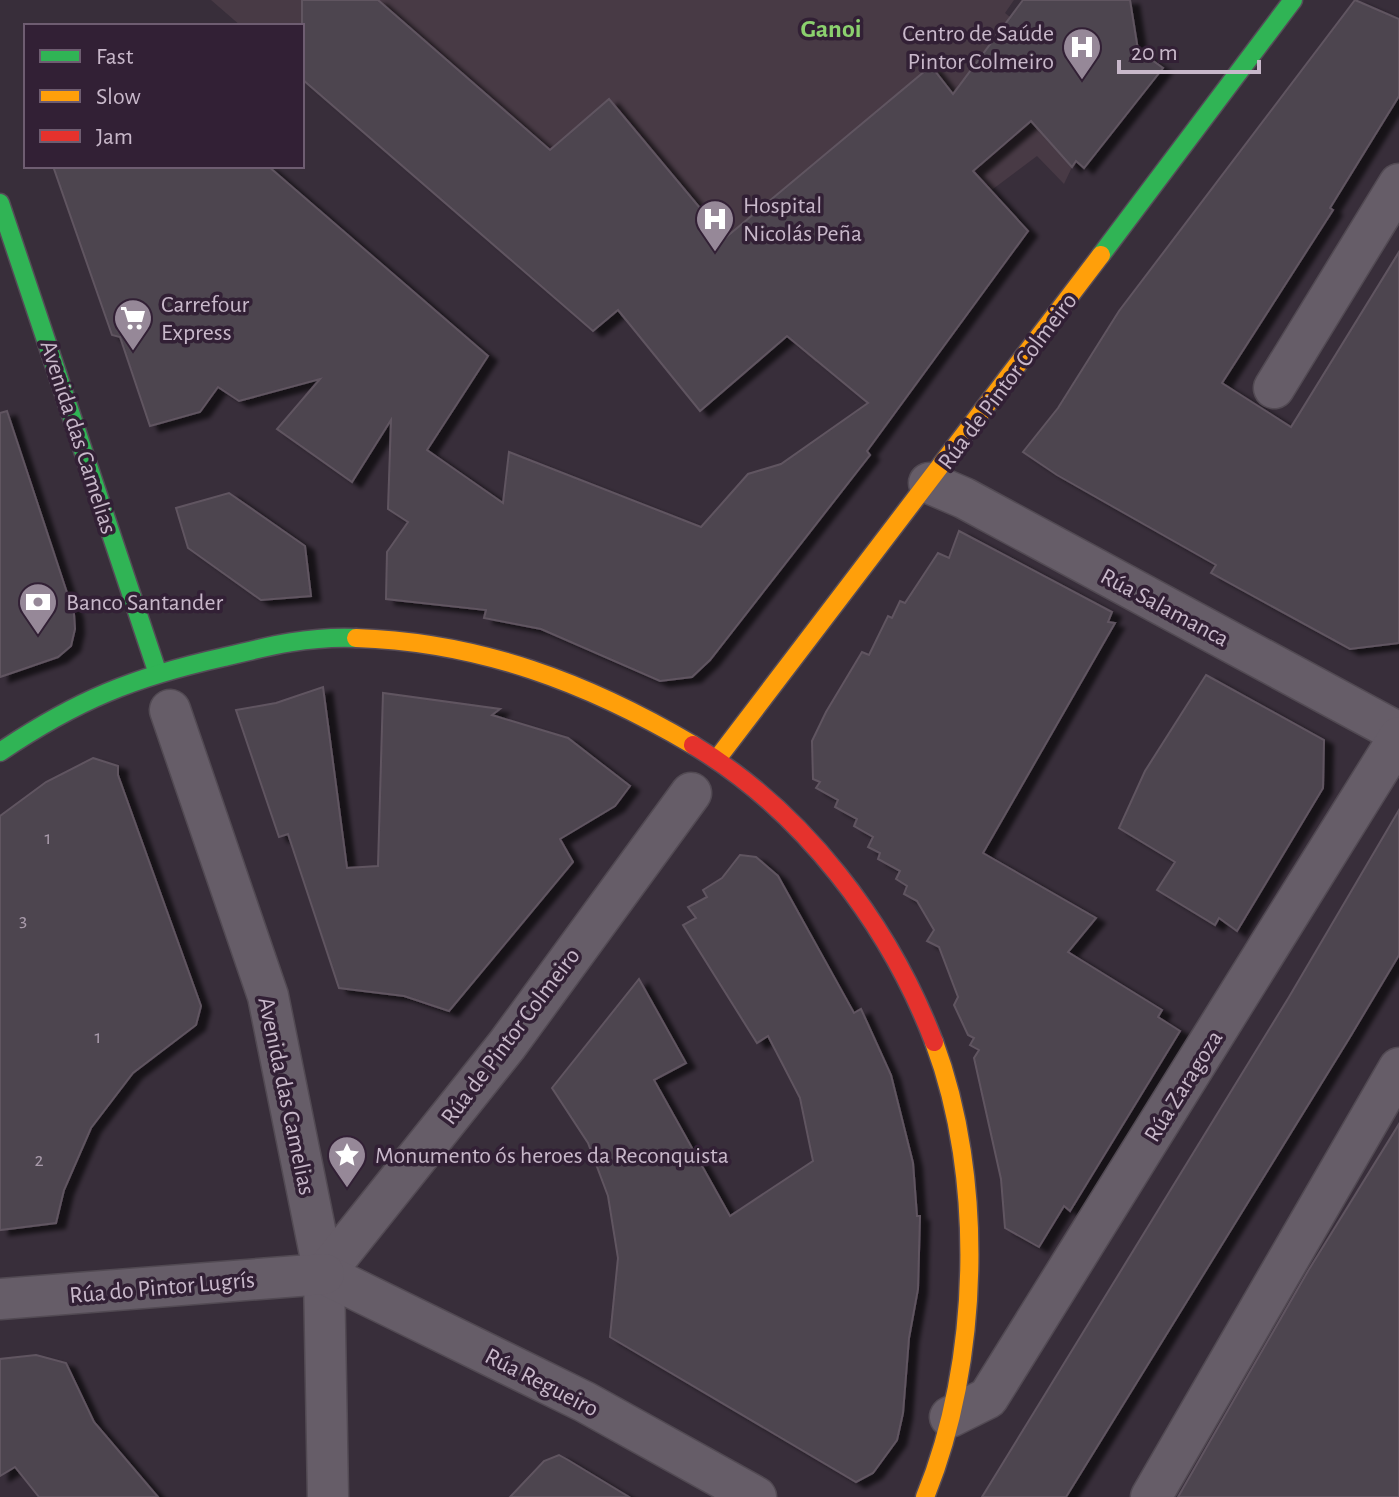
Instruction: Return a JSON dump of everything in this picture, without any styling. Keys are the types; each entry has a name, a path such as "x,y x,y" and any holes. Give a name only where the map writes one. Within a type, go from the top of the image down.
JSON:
{"main road":[{"name":"Rúa de Pintor Colmeiro","path":"717,759 1293,0"},
{"name":"Avenida das Camelias","path":"0,203 157,671"},
{"path":"0,752 60,714 157,671 252,648 322,637 394,639 503,658 624,705 717,759 790,819 849,887 897,960 948,1083 970,1233 968,1302 950,1417 934,1479 925,1497"}],"street":[{"path":"1274,388 1399,184"},
{"name":"Rúa Salamanca","path":"929,483 964,498 1399,735"},
{"name":"Avenida das Camelias","path":"170,710 268,996 324,1274 328,1497"},
{"name":"Rúa Zaragoza","path":"950,1417 988,1398 1399,735"},
{"name":"Rúa de Pintor Colmeiro","path":"324,1274 507,1045 691,793"},
{"path":"1151,1497 1399,1068"},
{"name":"Rúa do Pintor Lugrís","path":"0,1299 324,1274"},
{"name":"Rúa Regueiro","path":"324,1274 585,1402 756,1497"}],"shaded area":[{"name":"Hospital Nicolás Peña","path":"211,0 1014,0 1005,13 1010,17 995,39 1028,117 1072,167 1064,184 1037,156 985,195 816,362 786,336 700,411 618,311 304,28 304,24 239,24"}],"building":[{"path":"302,0 378,0 550,150 609,99 725,238 931,66 953,94 1023,0 1130,0 1138,50 1163,68 1084,168 1076,161 1072,167 1031,121 973,171 1028,231 867,451 870,455 710,660 692,677 660,681 541,629 484,618 486,610 386,599 387,552 408,522 388,509 391,420 352,482 277,429 320,379 239,401 218,387 200,412 150,426 120,337 112,335 54,168 270,168 488,356 427,450 503,503 509,452 701,527 748,474 781,464 868,403 787,336 700,411 618,310 593,331 304,81"},
{"path":"1355,0 1399,19 1399,96 1330,208 1333,210 1222,383 1291,427 1399,252 1399,643 1350,649 1211,573 1216,565 1057,475 1023,452 1058,408 1119,311"},
{"path":"7,411 74,614 75,629 71,646 58,657 0,677 0,413"},
{"path":"229,493 305,546 311,596 261,600 188,548 176,508"},
{"path":"959,531 1112,612 1108,622 1115,623 983,853 1096,918 1068,952 1162,1010 1158,1017 1180,1031 1070,1211 1064,1206 1039,1247 1005,1228 1001,1179 974,1058 979,1050 970,1045 974,1038 968,1035 954,1005 958,997 939,947 927,941 934,930 917,901 904,894 907,886 896,879 900,871 878,859 880,853 868,847 873,837 854,826 857,819 835,807 838,800 816,788 820,782 813,779 812,741 826,712 862,652 869,655 888,616 892,618 900,601 905,603 938,553 949,558"},
{"path":"1206,675 1324,740 1323,788 1237,931 1219,918 1215,925 1157,890 1175,862 1119,828 1145,771"},
{"path":"323,687 347,868 378,866 383,693 500,709 492,715 568,738 630,786 615,806 560,839 573,862 449,1011 404,996 339,988 288,834 279,837 236,710 276,703"},
{"path":"93,758 118,766 118,775 201,1006 196,1025 133,1073 91,1128 64,1190 56,1223 0,1230 0,816 46,782"},
{"path":"1399,810 1399,955 1350,1037 1066,1497 982,1497 1289,997"},
{"path":"740,855 756,857 778,876 854,1013 861,1009 891,1075 913,1163 917,1216 920,1216 918,1289 909,1338 903,1413 897,1440 873,1473 856,1482 610,1337 618,1258 608,1196 588,1143 552,1088 639,979 686,1063 654,1080 730,1216 813,1161 800,1098 768,1036 757,1043 683,925 696,918 688,907 707,897 703,890 722,878"},
{"path":"1399,1124 1399,1497 1178,1497 1308,1271"},
{"path":"36,1355 66,1363 94,1422 158,1497 39,1497 15,1467 0,1476 0,1359"},
{"path":"559,1455 629,1497 510,1497 544,1461"}],"traffic: fast":[{"path":"1101,255 1293,0"},
{"path":"0,203 157,671"},
{"path":"0,752 81,704 162,673 289,643 356,638"}],"traffic: slow":[{"path":"717,759 1101,255"},
{"path":"356,638 446,648 532,670 613,703 693,745"},
{"path":"925,1497 943,1445 957,1388 969,1270 968,1210 962,1152 951,1095 934,1042"}],"traffic: jam":[{"path":"693,745 771,803 838,874 893,955 934,1042"}],"place":[{"name":"Centro de Saúde Pintor Colmeiro","path":"1082,81"},
{"name":"Hospital Nicolás Peña","path":"715,253"},
{"name":"Carrefour Express","path":"133,352"},
{"name":"Banco Santander","path":"38,636"},
{"name":"Monumento ós heroes da Reconquista","path":"347,1189"}],"district":[{"name":"Ganoi","path":"831,28"}]}
